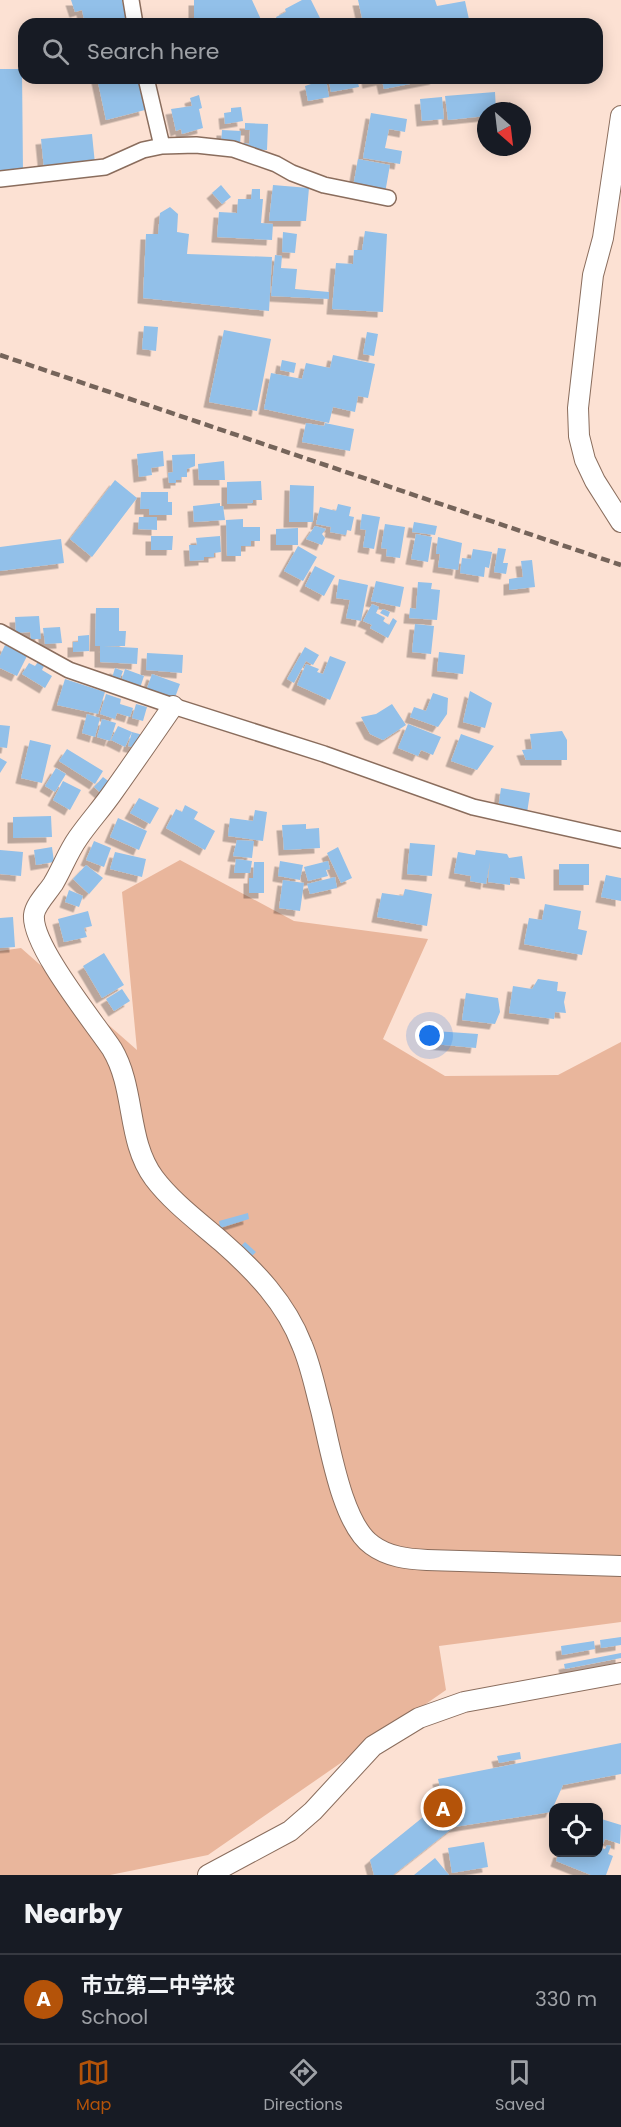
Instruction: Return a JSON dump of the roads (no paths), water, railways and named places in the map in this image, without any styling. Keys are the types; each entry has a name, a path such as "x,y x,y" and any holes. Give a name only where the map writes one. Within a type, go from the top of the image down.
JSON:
{"street":[{"path":"131,0 134,18"},
{"path":"147,84 162,146"},
{"path":"621,116 603,238 594,275 578,408 579,436 585,460 621,522"},
{"path":"0,179 105,167 143,150 162,146 196,145 233,149 276,164 292,173 324,185 388,198"},
{"path":"0,632 69,670 324,754 473,807 621,840"},
{"path":"173,706 77,839 54,883 34,912 35,929 50,957 113,1051 121,1067 128,1087 135,1130 144,1163 165,1190 259,1277 294,1327 310,1365 343,1496 360,1534 372,1545 403,1558 621,1566"},
{"path":"208,1875 290,1831 313,1811 373,1746 419,1718 464,1702 621,1673"}],"railway":[{"path":"0,355 621,565"}],"place":[{"name":"市立第二中学校","path":"443,1808"}]}
